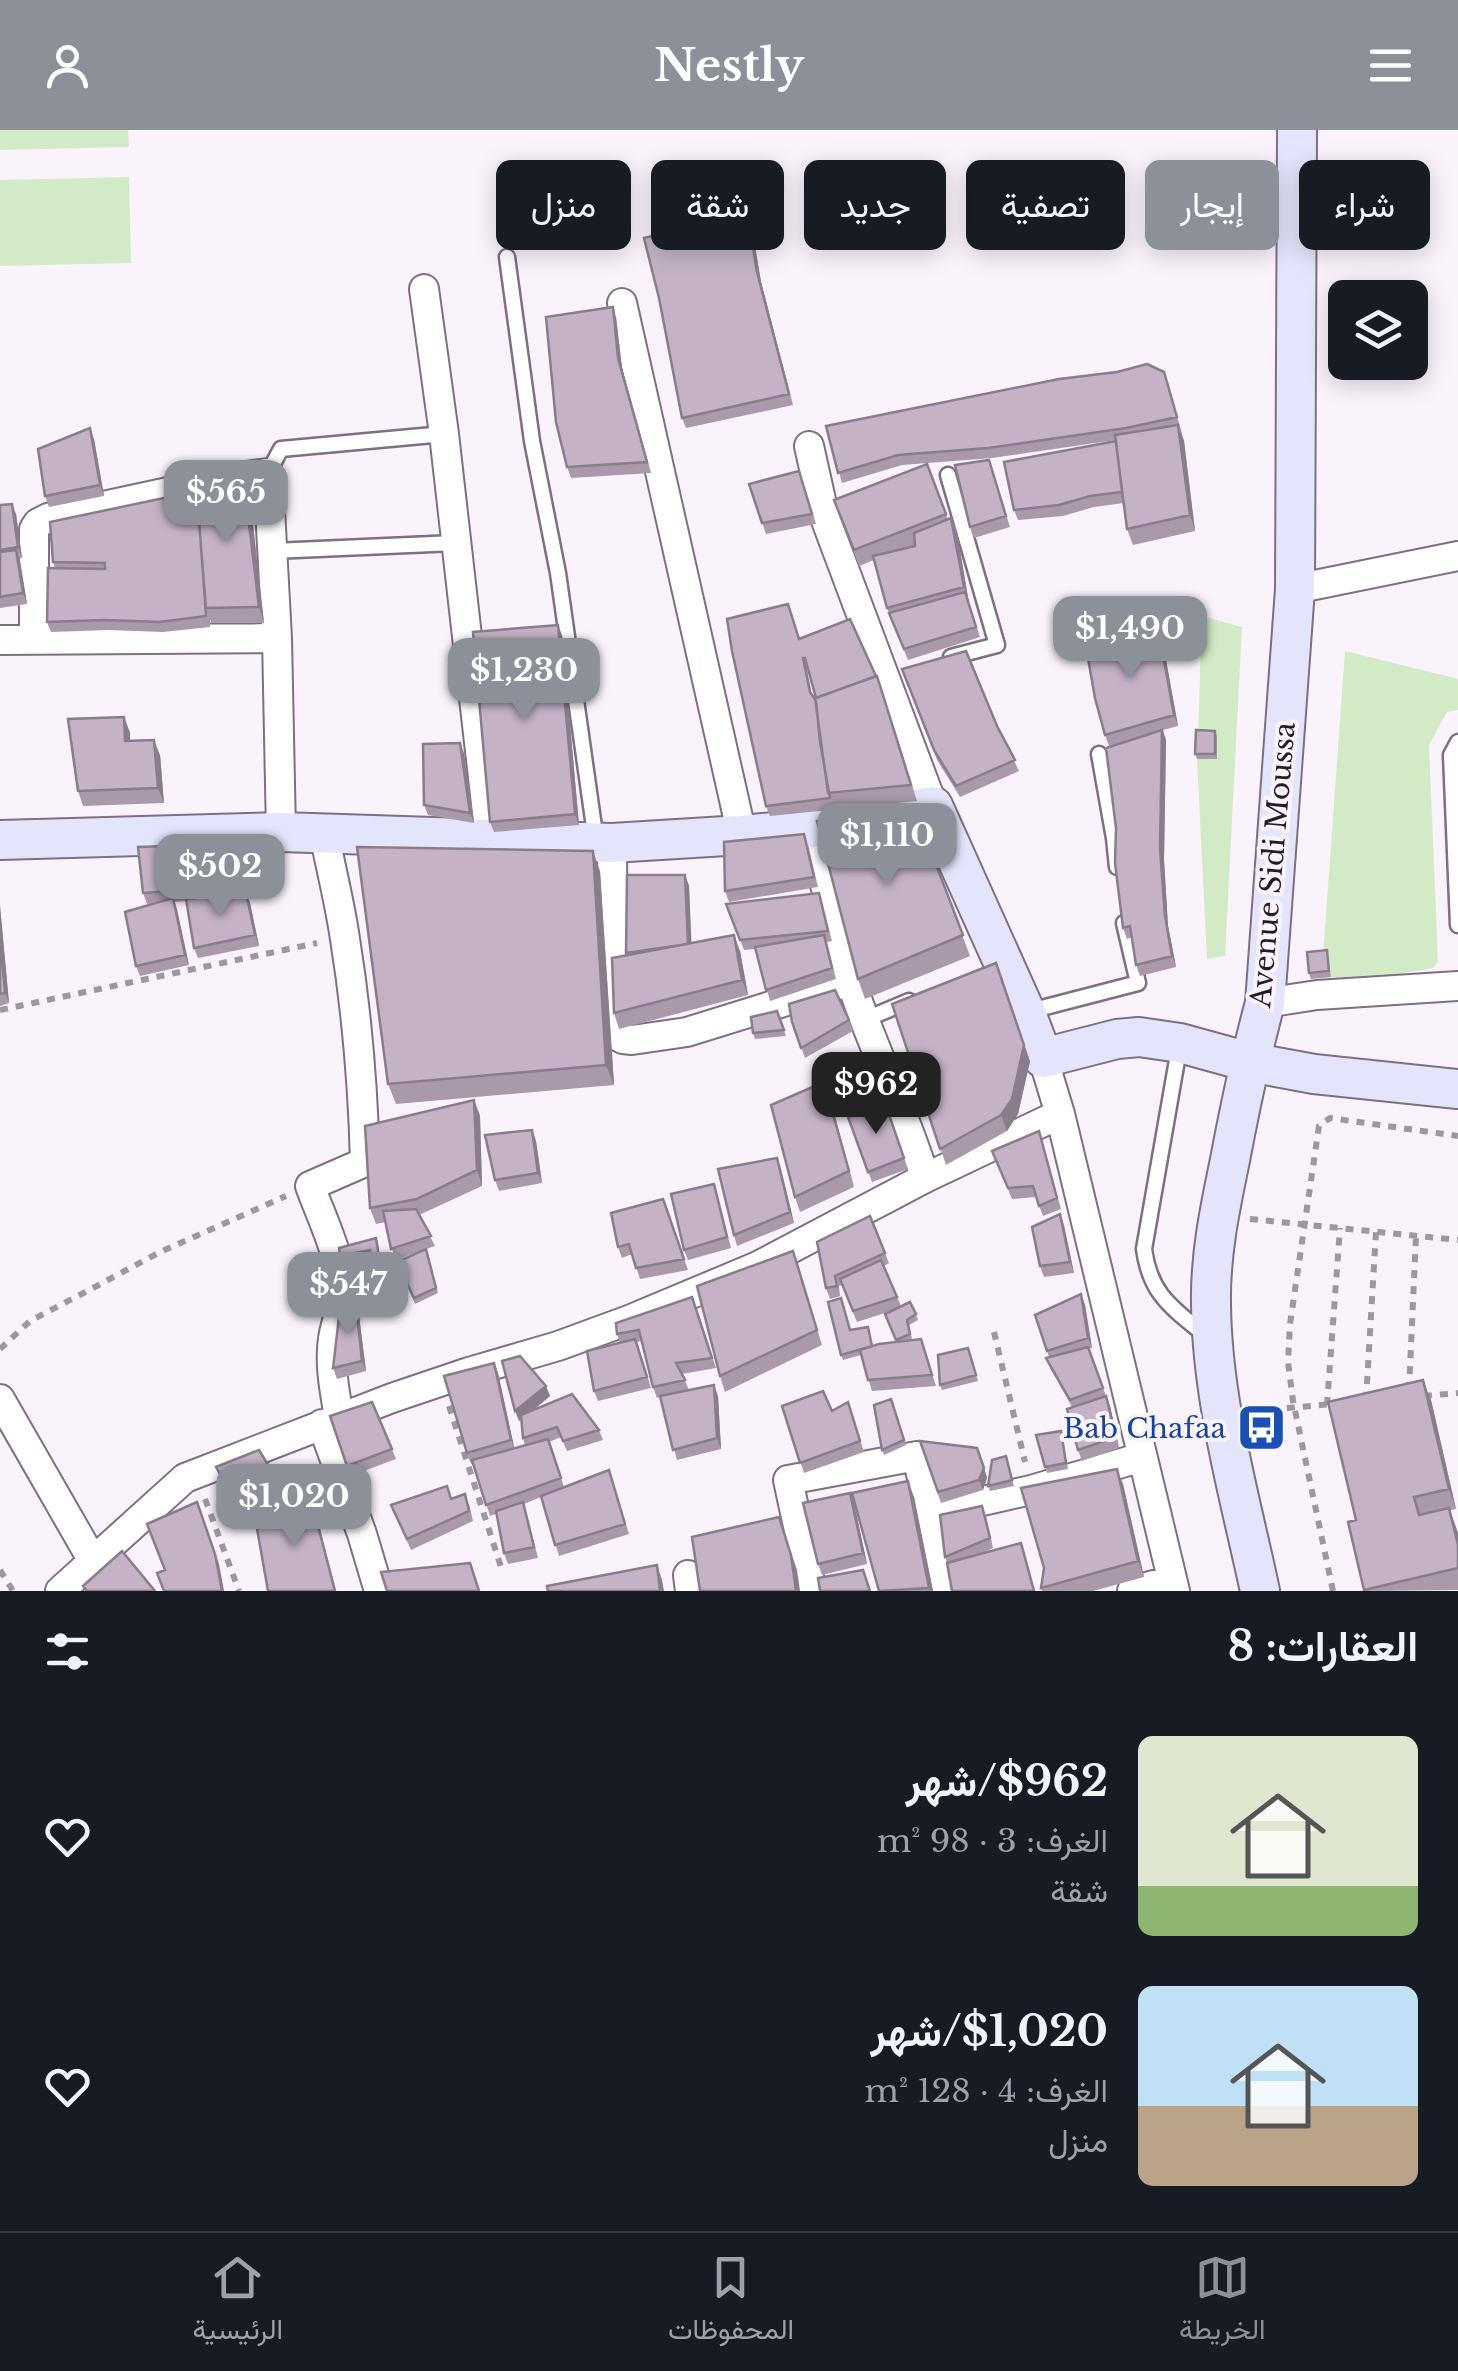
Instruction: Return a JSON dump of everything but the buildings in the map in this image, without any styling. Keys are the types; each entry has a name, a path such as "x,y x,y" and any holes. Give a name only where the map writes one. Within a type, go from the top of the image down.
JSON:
{"street":[{"name":"Avenue Sidi Moussa","path":"1260,1591 1222,1414 1213,1341 1211,1272 1219,1215 1265,1003 1296,588 1297,130"},
{"path":"424,289 490,839"},
{"path":"622,303 742,835"},
{"path":"808,446 825,518 895,672 933,806 995,967 1026,1012 1060,1114 1173,1586 1132,1591"},
{"path":"34,639 34,529 38,523 238,477 268,474 277,638 281,832"},
{"path":"1296,588 1458,556"},
{"path":"0,640 277,638"},
{"path":"0,840 281,832 604,842 813,828 933,806"},
{"path":"813,828 831,914 851,981 924,1178"},
{"path":"324,834 345,937 361,1064 365,1162 310,1186 329,1236 342,1289 333,1338 330,1421 378,1591"},
{"path":"604,842 613,1029 623,1039 687,1032 851,981"},
{"path":"1265,1003 1317,995 1458,986"},
{"path":"1044,1058 1117,1039 1139,1038 1180,1042 1250,1062 1314,1074 1458,1090"},
{"path":"60,1591 185,1478 442,1381 629,1320 758,1266 924,1178 1060,1114"},
{"path":"0,1398 93,1561"},
{"path":"812,1591 788,1480 917,1456 947,1591"},
{"path":"930,1514 1142,1458"}],"lane":[{"path":"507,258 532,442 604,842"},
{"path":"268,474 282,449 444,434"},
{"path":"941,660 997,645 948,475"},
{"path":"273,551 456,543"},
{"path":"1458,742 1451,754 1458,925"},
{"path":"1099,754 1118,877"},
{"path":"1026,1012 1138,983 1122,911"},
{"path":"864,1020 918,998"},
{"path":"1180,1042 1144,1248 1146,1268 1164,1301 1213,1341"}],"path":[{"path":"0,1010 345,937"},
{"path":"1332,1591 1294,1408 1288,1342 1318,1132 1323,1121 1330,1118 1458,1136"},
{"path":"0,1348 30,1321 160,1252 310,1186"},
{"path":"1219,1215 1458,1240"},
{"path":"1327,1405 1340,1228"},
{"path":"1376,1232 1366,1401 1380,1400"},
{"path":"1416,1236 1409,1397 1458,1392"},
{"path":"994,1332 1031,1490"},
{"path":"442,1381 500,1567"},
{"path":"1222,1414 1346,1403"},
{"path":"194,1474 239,1591"},
{"path":"0,1570 13,1591"}],"green space":[{"path":"0,130 128,130 129,147 0,150"},
{"path":"129,177 131,263 0,266 0,180"},
{"path":"1202,616 1242,627 1225,956 1207,959 1197,759 1217,759 1217,736 1198,736"},
{"path":"1345,651 1458,679 1458,710 1447,712 1429,745 1438,962 1433,968 1356,981 1331,977 1329,956 1323,956"}],"place":[{"name":"Bab Chafaa","path":"1261,1428"}]}
